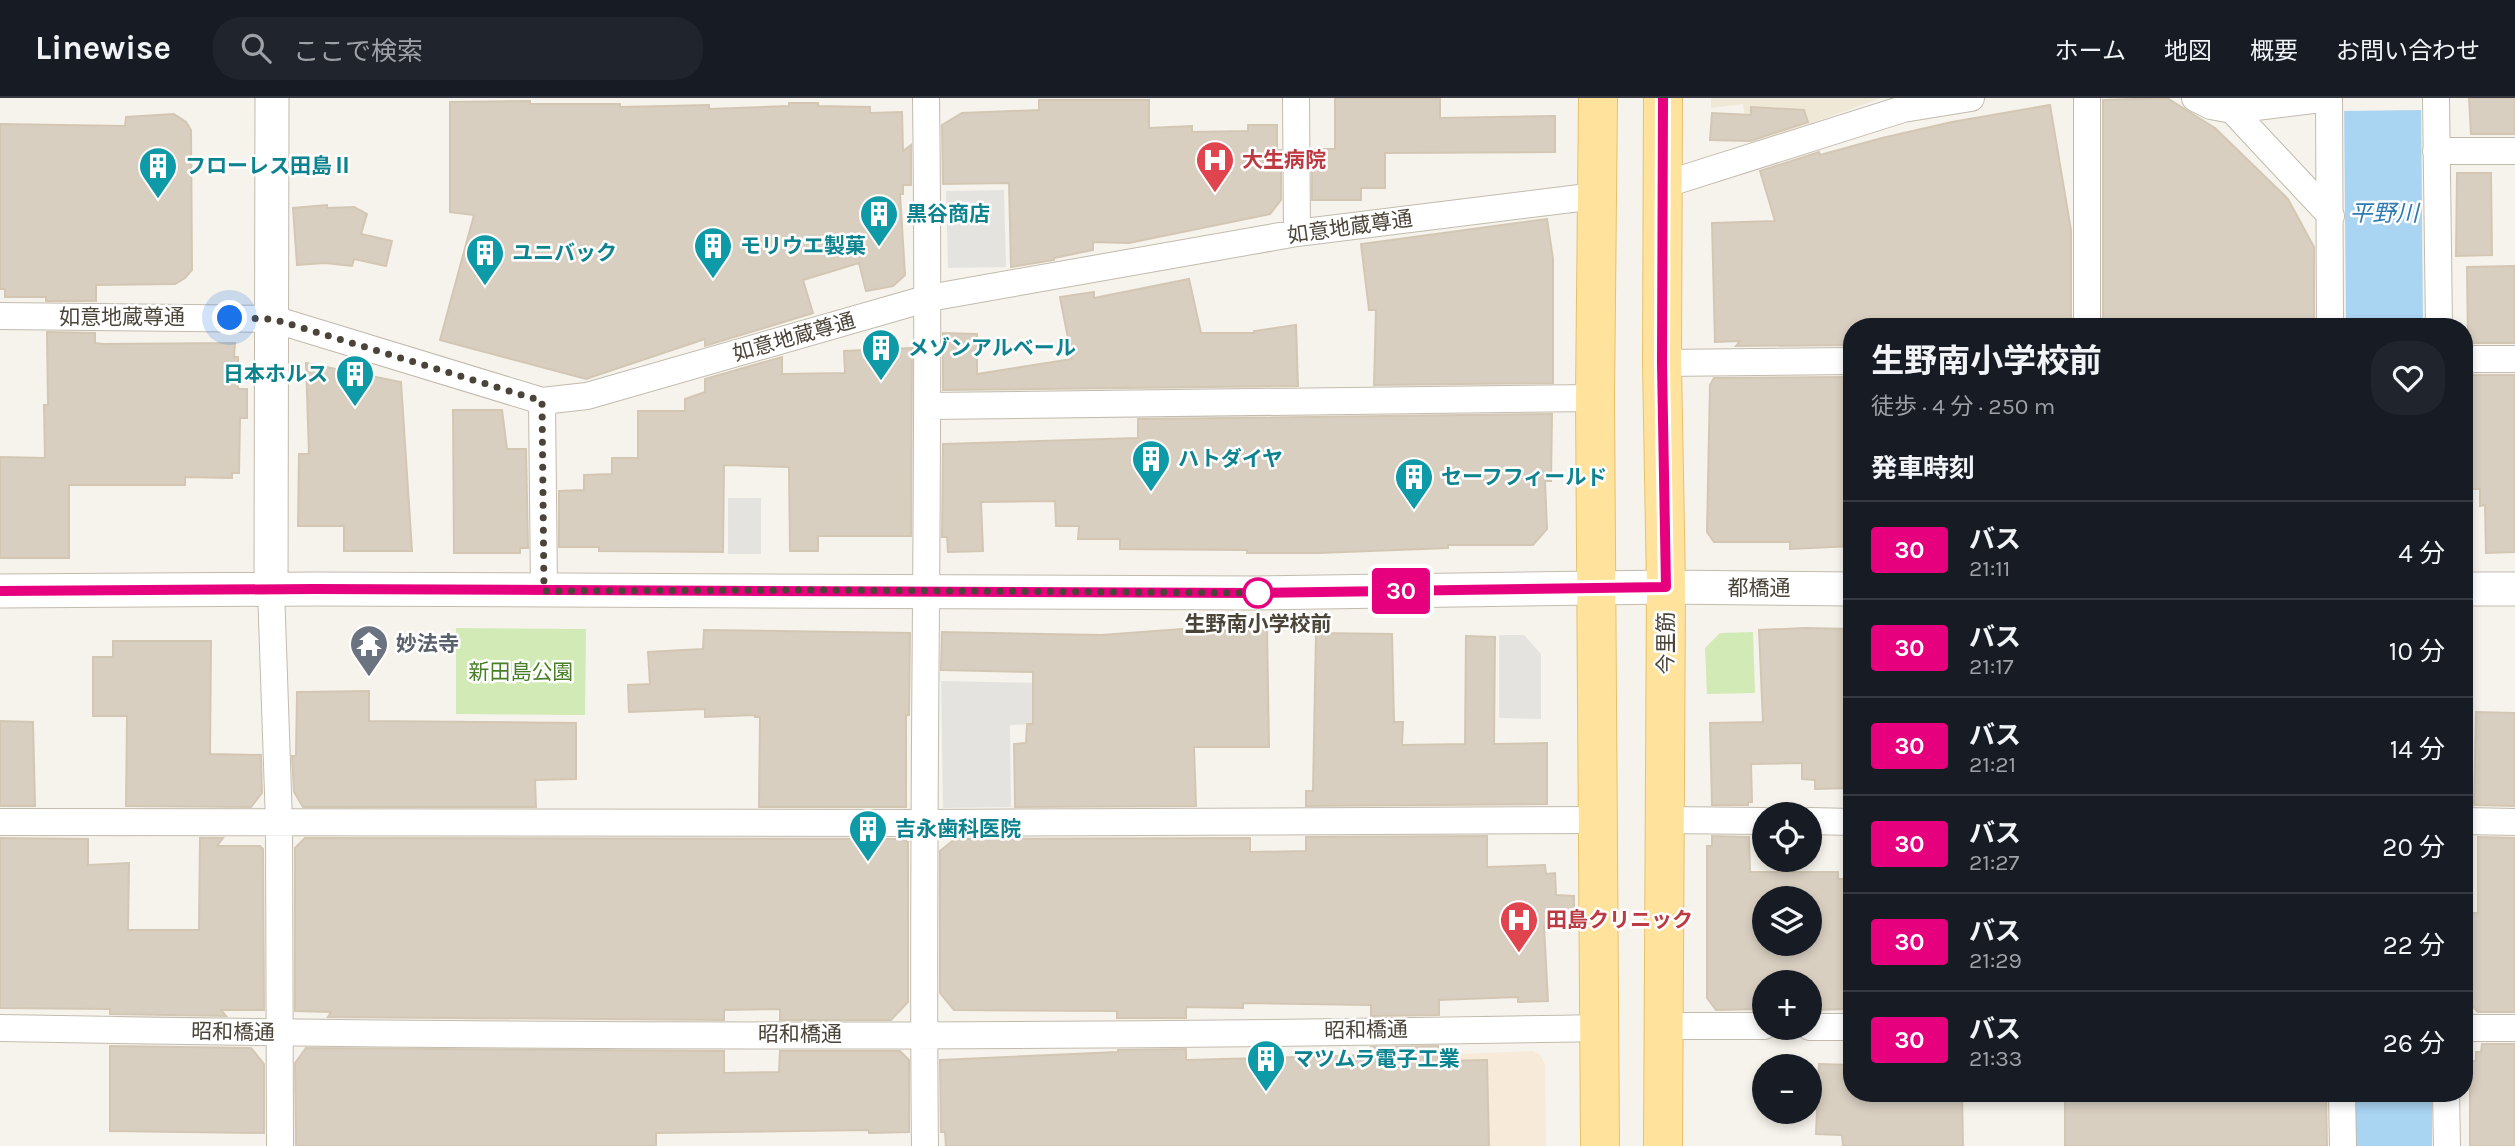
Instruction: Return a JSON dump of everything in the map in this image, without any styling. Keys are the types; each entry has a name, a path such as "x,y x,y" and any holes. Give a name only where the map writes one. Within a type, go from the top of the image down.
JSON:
{"main road":[{"path":"1598,98 1595,398 1600,1146"},
{"name":"今里筋","path":"1663,98 1662,363 1666,587 1663,1146"}],"street":[{"path":"272,98 271,589 279,822 280,1146"},
{"path":"925,1146 929,298 926,98"},
{"path":"1296,98 1297,233"},
{"path":"1663,185 1903,109 1971,98"},
{"path":"2087,98 2087,318"},
{"path":"2195,98 2211,106 2232,110 2329,98 2330,318"},
{"path":"2436,98 2439,318"},
{"path":"2232,110 2331,216"},
{"path":"2437,151 2515,151"},
{"name":"如意地蔵尊通","path":"0,316 273,319 542,401 587,396 929,298 1297,233 1597,196"},
{"path":"2473,359 2515,359"},
{"path":"1662,363 1843,361"},
{"path":"928,406 1595,398"},
{"path":"542,401 544,591"},
{"path":"0,591 271,589 1257,593 1597,589"},
{"name":"都橋通","path":"1597,589 1843,589"},
{"path":"2473,589 2515,589"},
{"path":"0,822 925,823 1598,820"},
{"path":"1664,820 1752,821"},
{"path":"1822,821 1843,822"},
{"path":"2473,821 2515,822"},
{"path":"1663,1026 1752,1026"},
{"path":"1822,1027 1843,1027"},
{"name":"昭和橋通","path":"0,1028 281,1033 924,1035 1599,1028"},
{"path":"2473,1028 2515,1028"},
{"path":"2342,1102 2343,1146"},
{"path":"2446,1102 2447,1146"}],"shaded area":[{"path":"1711,98 1882,98 1750,145 1743,104 1711,108"},
{"path":"1004,190 1006,267 948,268 946,191"},
{"path":"728,498 761,498 761,554 728,554"},
{"path":"1499,635 1524,635 1541,654 1541,719 1499,718"},
{"path":"941,681 1050,683 1050,724 1010,725 1011,807 943,808"},
{"path":"1533,1051 1540,1055 1545,1064 1546,1146 1439,1146 1436,1055"}],"green space":[{"name":"新田島公園","path":"456,628 586,629 585,715 456,714"},
{"path":"1753,632 1755,693 1707,694 1705,648 1720,633"}],"water":[{"name":"平野川","path":"2344,98 2421,98 2423,318 2346,318"},
{"path":"2354,1102 2432,1102 2432,1146 2355,1146"}],"pier":[{"path":"2341,98 2424,98 2424,110 2341,111"}],"building":[{"path":"1335,98 1440,98 1440,118 1555,116 1555,152 1385,153 1385,188 1361,188 1361,200 1312,200 1312,149 1335,149"},
{"path":"2167,98 2215,128 2288,199 2314,247 2314,318 2103,318 2103,100"},
{"path":"2469,98 2515,98 2515,134 2471,134"},
{"path":"1039,100 1149,100 1149,128 1192,126 1192,132 1248,131 1248,125 1277,125 1277,150 1281,150 1281,200 1270,214 1129,243 1093,242 1093,250 1011,267 1009,183 943,184 942,125 962,113 1039,110"},
{"path":"530,101 530,104 620,104 620,107 709,105 709,109 818,103 818,106 870,107 870,113 902,112 903,151 911,145 911,185 903,185 903,194 900,194 905,275 893,286 866,291 859,263 803,280 813,313 705,346 705,339 586,379 440,340 474,215 450,212 450,102"},
{"path":"2050,105 2071,230 2071,318 1843,318 1843,345 1736,346 1740,341 1715,342 1712,223 1775,221 1760,171 1819,152 1820,155 1952,122"},
{"path":"1751,107 1804,110 1808,122 1750,141 1710,140 1712,113 1751,115"},
{"path":"174,114 186,122 191,130 192,270 185,278 175,284 96,285 96,301 46,301 46,297 5,297 5,289 0,289 0,124 125,126 126,117"},
{"path":"2457,173 2491,173 2492,255 2456,256"},
{"path":"327,205 327,208 354,207 367,214 361,234 392,241 386,266 354,259 352,266 325,263 297,265 293,208"},
{"path":"1547,219 1553,259 1553,383 1374,385 1376,310 1369,310 1361,244"},
{"path":"2515,266 2515,343 2473,343 2473,318 2468,318 2467,267"},
{"path":"1189,279 1201,333 1254,333 1296,325 1298,386 943,390 943,333 977,334 977,374 1072,359 1060,297 1094,292 1094,298"},
{"path":"47,332 95,333 95,343 103,344 235,343 238,389 247,389 247,418 240,418 239,473 232,473 232,478 185,477 185,485 69,485 69,558 0,558 0,457 45,458 44,405 48,405"},
{"path":"912,348 911,536 818,536 818,551 790,551 789,467 724,465 723,552 599,551 599,547 559,547 559,491 584,490 584,475 612,474 612,458 638,458 638,411 685,411 685,399 705,392 705,379 782,357 782,374 845,373 844,351"},
{"path":"306,363 401,382 412,551 344,551 344,526 298,526 299,454 309,454"},
{"path":"2473,375 2515,375 2515,552 2486,553 2485,505 2480,506 2480,489 2473,489"},
{"path":"1843,377 1843,546 1790,549 1790,542 1714,542 1707,532 1710,385 1714,378"},
{"path":"453,410 502,410 507,449 526,449 528,548 520,548 520,553 454,553"},
{"path":"1552,414 1551,481 1545,481 1547,529 1533,545 1448,545 1448,548 1319,553 1120,549 1120,539 1078,539 1079,526 1056,526 1055,501 981,502 983,551 948,552 947,537 942,537 943,444 1138,438 1138,419"},
{"path":"1195,628 1195,631 1267,630 1269,747 1194,747 1196,806 1015,807 1014,744 1026,743 1027,724 1033,724 1033,672 941,670 942,632 1101,635"},
{"path":"1843,629 1843,788 1815,789 1815,780 1802,779 1802,763 1751,764 1752,802 1748,802 1748,805 1712,805 1710,723 1763,722 1759,630"},
{"path":"704,630 910,633 909,715 906,715 906,807 759,807 760,717 705,717 705,709 629,712 628,685 650,684 648,652 703,649"},
{"path":"1316,633 1392,634 1394,722 1403,722 1402,745 1465,744 1466,636 1495,637 1494,744 1547,743 1547,804 1306,806 1306,791 1313,791"},
{"path":"113,641 211,641 210,754 261,755 262,793 251,807 126,806 127,716 93,716 93,657 113,657"},
{"path":"369,691 369,721 576,723 576,779 535,780 536,807 303,807 294,792 292,756 296,756 297,692"},
{"path":"2476,712 2515,713 2515,806 2474,805"},
{"path":"0,721 33,722 35,806 0,806"},
{"path":"1487,836 1487,867 1545,865 1546,874 1555,873 1556,895 1574,896 1574,922 1544,926 1548,1001 1518,1002 1518,997 1439,1000 1439,1015 1371,1016 1371,1005 1243,1003 1243,1008 1186,1007 1186,1018 1117,1018 1117,1011 954,1010 940,993 940,851 955,839 1250,838 1250,852 1306,851 1306,837"},
{"path":"1712,836 1749,837 1750,872 1838,872 1838,879 1843,879 1843,1009 1822,1010 1822,970 1752,970 1752,1009 1716,1010 1707,998 1707,846 1712,846"},
{"path":"2478,837 2515,838 2515,1012 2478,1012 2473,1007 2473,913 2478,913"},
{"path":"0,838 88,839 88,865 129,863 128,930 199,930 200,838 223,838 217,846 260,846 263,849 264,1010 221,1010 226,1016 110,1014 110,1009 0,1008"},
{"path":"305,838 906,839 908,1002 891,1020 780,1020 780,1009 724,1010 724,1020 328,1017 331,1012 295,1011 295,848"},
{"path":"2482,1044 2515,1044 2515,1146 2470,1146 2473,1061 2476,1061 2476,1052 2481,1052"},
{"path":"110,1046 251,1048 264,1064 264,1133 110,1131"},
{"path":"1438,1046 1438,1061 1487,1060 1489,1146 946,1146 945,1132 941,1132 940,1060 1186,1049 1186,1060 1370,1055 1371,1047"},
{"path":"306,1048 724,1051 724,1073 779,1072 780,1051 900,1051 909,1060 909,1132 869,1133 869,1130 656,1133 656,1146 296,1146 295,1063"},
{"path":"1822,1064 1843,1065 1843,1102 1962,1102 1963,1146 1843,1146 1842,1135 1816,1134 1816,1124 1822,1124"},
{"path":"2065,1102 2326,1102 2327,1146 2065,1146"}],"bus line":[{"name":"30","path":"0,591 314,589 1257,593 1666,587 1662,363 1663,98"}],"place":[{"name":"大生病院","path":"1215,194"},
{"name":"フローレス田島Ⅱ","path":"158,200"},
{"name":"黒谷商店","path":"879,248"},
{"name":"モリウエ製菓","path":"713,280"},
{"name":"ユニバック","path":"485,287"},
{"name":"メゾンアルベール","path":"881,382"},
{"name":"日本ホルス","path":"355,408"},
{"name":"ハトダイヤ","path":"1151,493"},
{"name":"セーフフィールド","path":"1414,511"},
{"name":"生野南小学校前","path":"1258,593"},
{"name":"妙法寺","path":"369,678"},
{"name":"吉永歯科医院","path":"868,863"},
{"name":"田島クリニック","path":"1519,954"},
{"name":"マツムラ電子工業","path":"1266,1093"}],"route":[{"path":"230,318 273,319 542,401 544,591 1258,593"}]}
